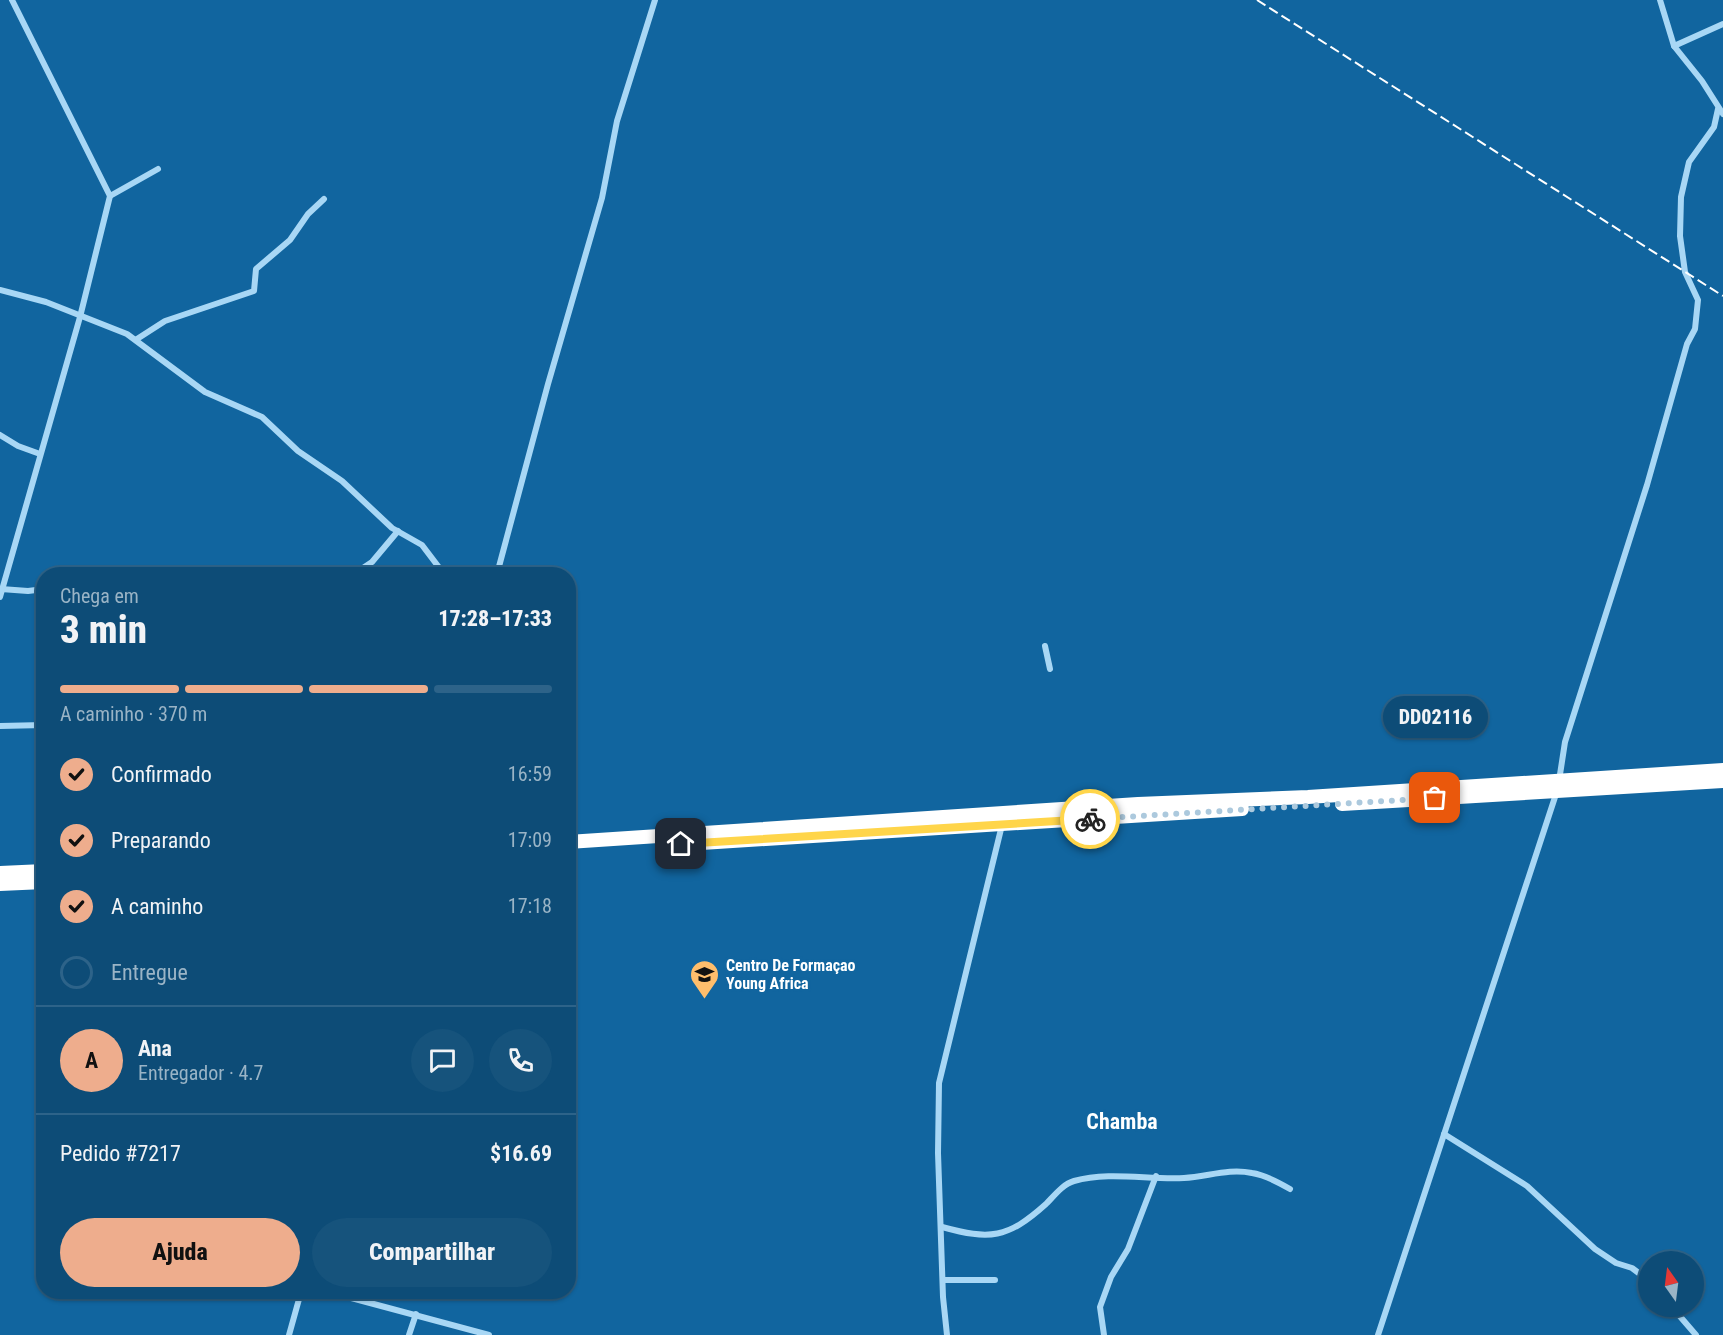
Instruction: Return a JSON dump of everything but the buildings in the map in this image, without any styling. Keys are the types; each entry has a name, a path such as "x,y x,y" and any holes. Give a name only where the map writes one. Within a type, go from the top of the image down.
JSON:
{"highway":[{"path":"576,851 1002,825 1558,785 1723,770"},
{"path":"576,841 1138,804 1723,780"},
{"path":"0,873 36,871"},
{"path":"0,884 36,882"}],"street":[{"path":"0,597 80,317 110,196 12,0"},
{"path":"499,567 548,384 603,198 617,121 655,0"},
{"path":"1378,1335 1558,785 1565,742 1647,485 1687,344 1695,329 1698,300 1684,272 1680,236 1681,197 1689,162 1714,127 1721,111 1702,81 1674,46 1660,0"},
{"path":"1674,46 1723,24"},
{"path":"110,196 158,169"},
{"path":"137,339 165,321 254,291 256,269 290,240 308,214 324,199"},
{"path":"0,290 37,299 137,339 205,393 262,417 298,451 342,481 398,531 422,545 439,567"},
{"path":"0,435 18,446 40,454"},
{"path":"364,567 372,562 398,531"},
{"path":"1,589 36,590"},
{"path":"1045,646 1050,669"},
{"path":"0,726 36,725"},
{"path":"948,1335 943,1280 938,1154 939,1083 1002,825"},
{"path":"1444,1134 1527,1186 1595,1249 1616,1263 1638,1272"},
{"path":"942,1227 978,1236 993,1236 1024,1221 1067,1184 1089,1178 1156,1176 1179,1178 1218,1172 1253,1173 1290,1189"},
{"path":"1104,1335 1100,1307 1111,1277 1128,1249 1156,1176"},
{"path":"943,1280 995,1280"},
{"path":"289,1335 299,1299"},
{"path":"357,1299 489,1335"},
{"path":"409,1335 416,1314"},
{"path":"1680,1317 1696,1335"}],"railway":[{"path":"1257,0 1723,296"}],"way so far":[{"path":"1090,819 1435,798"}],"place":[{"name":"DD02116","path":"1435,798"},
{"name":"Centro De Formaçao Young Africa","path":"705,1000"}],"district":[{"name":"Chamba","path":"1122,1121"}],"route":[{"path":"681,844 1090,819"}]}
